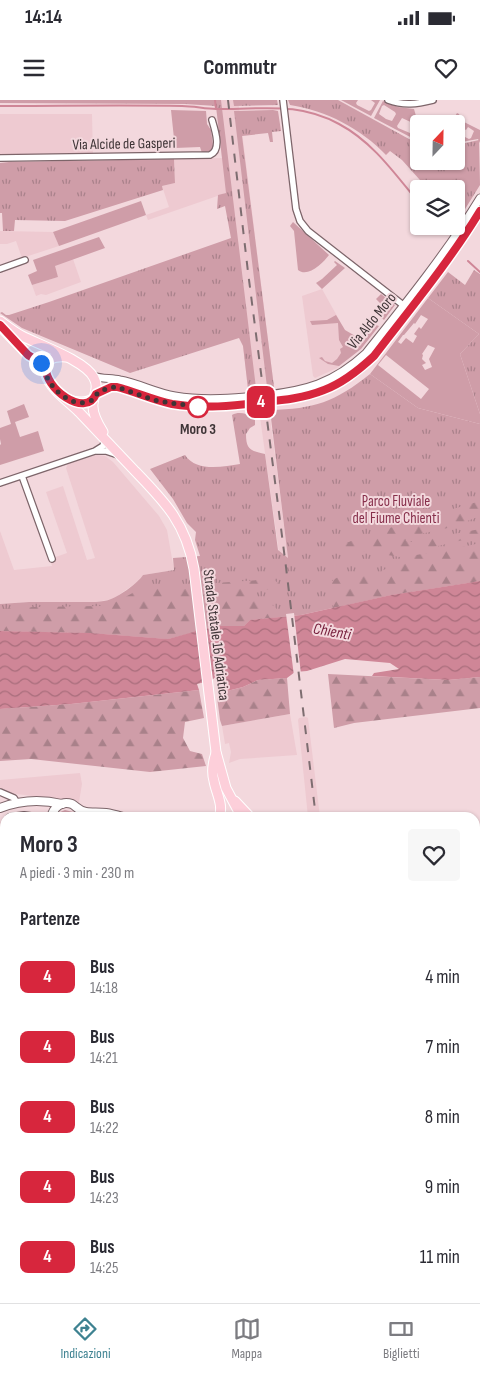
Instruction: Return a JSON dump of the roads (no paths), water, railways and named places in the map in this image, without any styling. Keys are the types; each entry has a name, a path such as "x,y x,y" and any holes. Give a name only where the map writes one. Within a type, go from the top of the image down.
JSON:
{"main road":[{"path":"0,321 15,332 85,366 96,382 95,396 90,401 72,401 65,398 48,380 46,366 48,362 53,357 66,357"},
{"path":"0,325 28,355 46,366"},
{"name":"Strada Statale 16 Adriatica","path":"95,396 93,405 95,416 101,429 133,469"},
{"name":"Strada Statale 16 Adriatica","path":"65,398 156,493 174,515 182,530 194,569 216,749 223,778 239,812"},
{"path":"216,749 212,770 221,812"},
{"path":"230,796 246,812"},
{"path":"0,808 39,800 72,804 78,812"},
{"path":"53,812 55,808 62,804"}],"street":[{"path":"388,100 395,103 408,104 433,100"},
{"path":"284,101 296,209 300,221 308,232 403,305"},
{"name":"Via Alcide de Gasperi","path":"0,158 210,155 217,148 212,120"},
{"name":"Via Aldo Moro","path":"439,265 480,198"},
{"name":"Via Aldo Moro","path":"93,376 120,380 156,392 192,398 227,398 282,393 319,384 340,374 358,360 392,326 471,226 480,211"},
{"path":"0,269 25,260"},
{"name":"Via Aldo Moro","path":"95,396 111,387 117,387 162,402 203,407 232,406 296,398 324,390 354,374 374,356 403,305 428,279"},
{"path":"0,483 95,451 103,446 105,439"},
{"path":"95,451 106,451 122,457"},
{"path":"22,476 52,559"},
{"path":"0,792 14,798 17,803"}],"water":[{"name":"Chienti","path":"480,581 480,677 448,680 372,676 374,673 399,669 390,663 345,659 307,671 295,672 287,678 258,680 243,687 223,692 219,674 212,680 197,684 199,690 71,704 0,709 0,631 91,633 168,639 215,626 244,626 250,620 301,615 391,595"}],"waterway":[{"path":"215,100 216,109"},
{"path":"0,106 182,106 216,109 278,108 308,112 339,124 351,131 383,159 410,192"},
{"path":"468,261 480,272"}],"railway":[{"path":"228,100 315,812"}],"place":[{"name":"Moro 3","path":"198,407"}],"park label":[{"name":"Parco Fluviale del Fiume Chienti","path":"396,510"}]}
